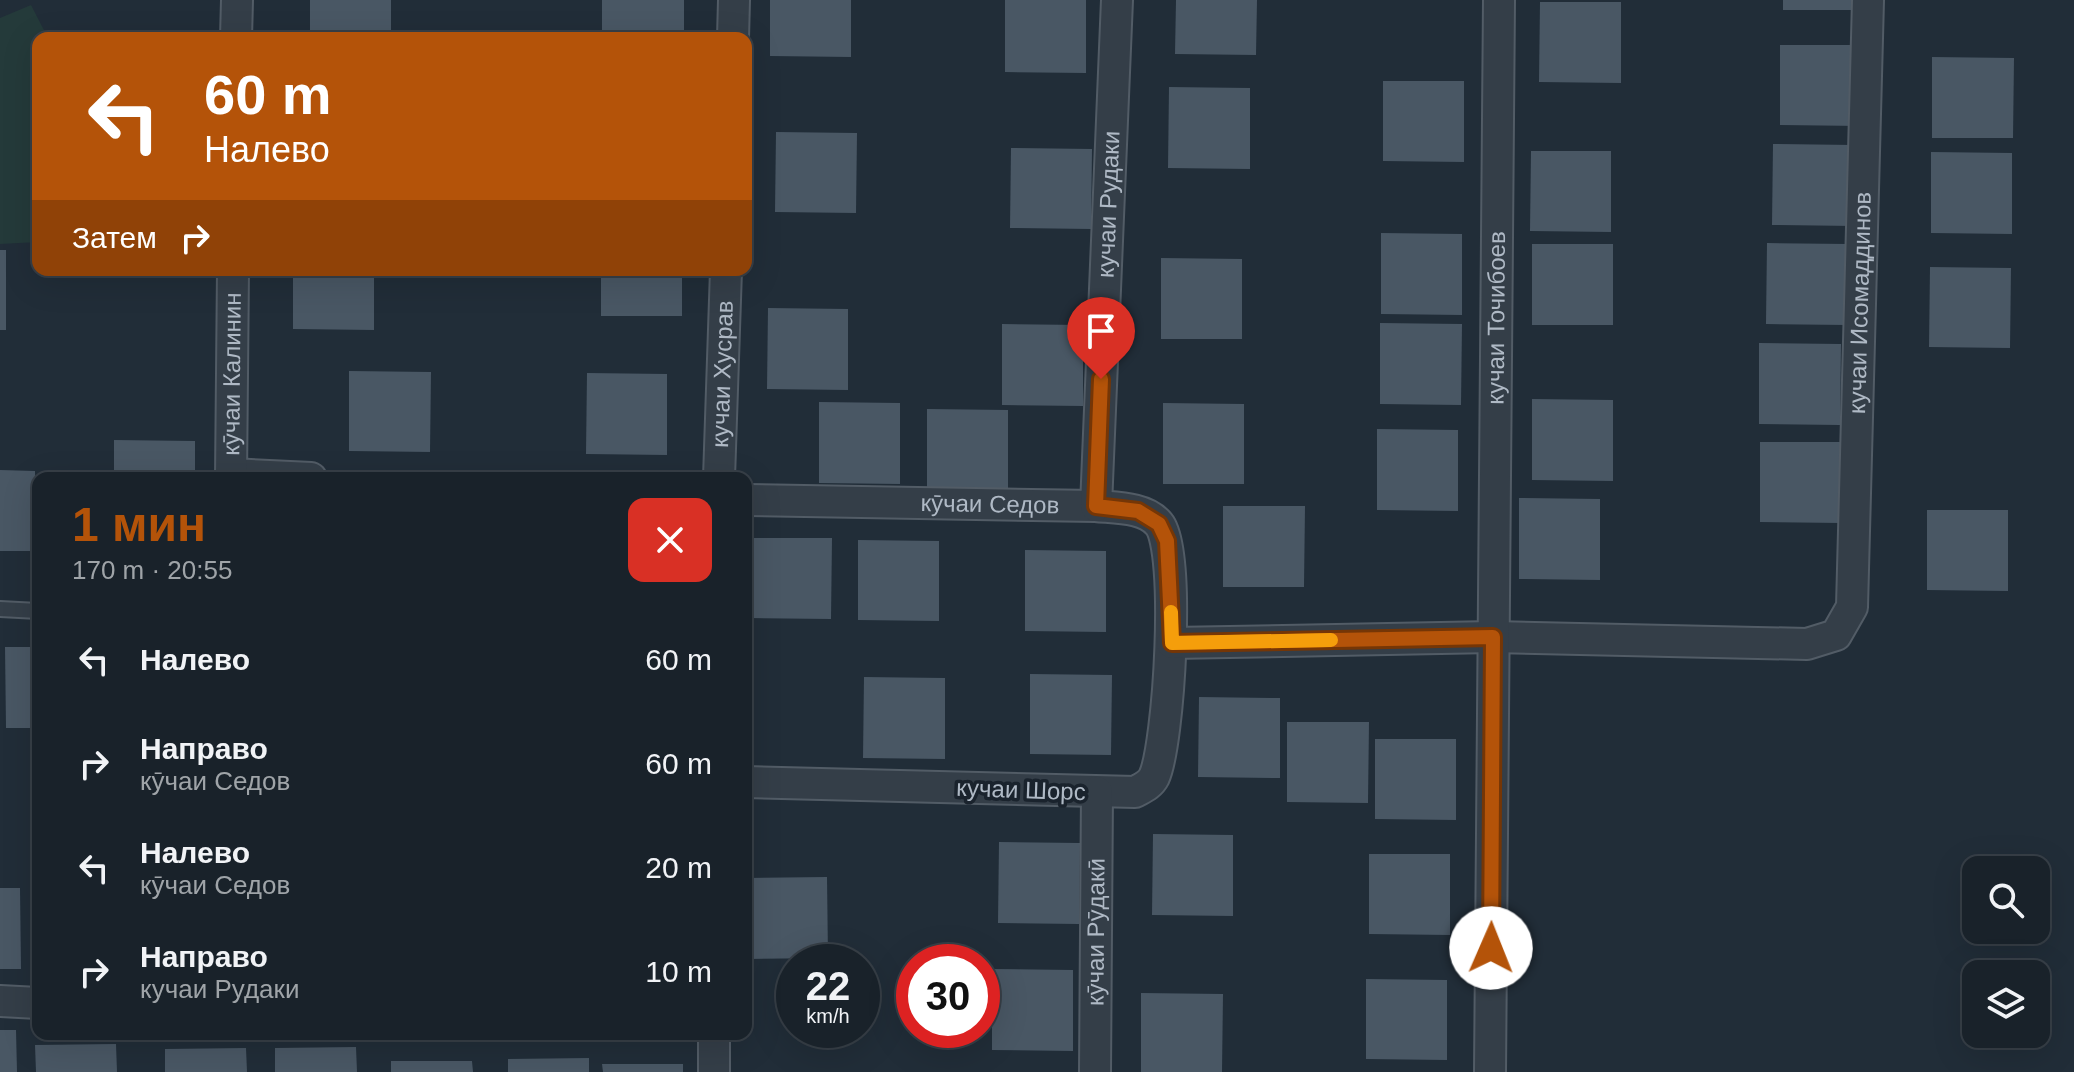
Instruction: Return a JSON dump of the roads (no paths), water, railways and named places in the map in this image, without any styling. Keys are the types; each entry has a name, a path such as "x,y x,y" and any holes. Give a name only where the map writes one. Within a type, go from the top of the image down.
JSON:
{"street":[{"path":"236,32 237,0"},
{"path":"733,32 734,0"},
{"name":"кучаи Рудаки","path":"1096,506 1117,0"},
{"name":"кучаи Точибоев","path":"1490,1072 1499,0"},
{"name":"кучаи Исомаддинов","path":"1493,637 1807,644 1836,635 1852,607 1868,0"},
{"name":"кӯчаи Калинин","path":"231,472 233,276"},
{"name":"кучаи Хусрав","path":"719,472 726,276"},
{"name":"кӯчаи Седов","path":"752,500 1096,506 1138,511 1159,524 1167,541 1172,643"},
{"path":"1172,643 1493,637"},
{"name":"кучаи Шорс","path":"752,782 1135,792 1152,782 1160,762 1172,643"},
{"name":"кӯчаи Рӯдакӣ","path":"1095,1072 1097,792"},
{"path":"0,1001 32,1003"},
{"path":"714,1040 714,1072"}],"lane":[{"path":"0,609 32,611"}]}
